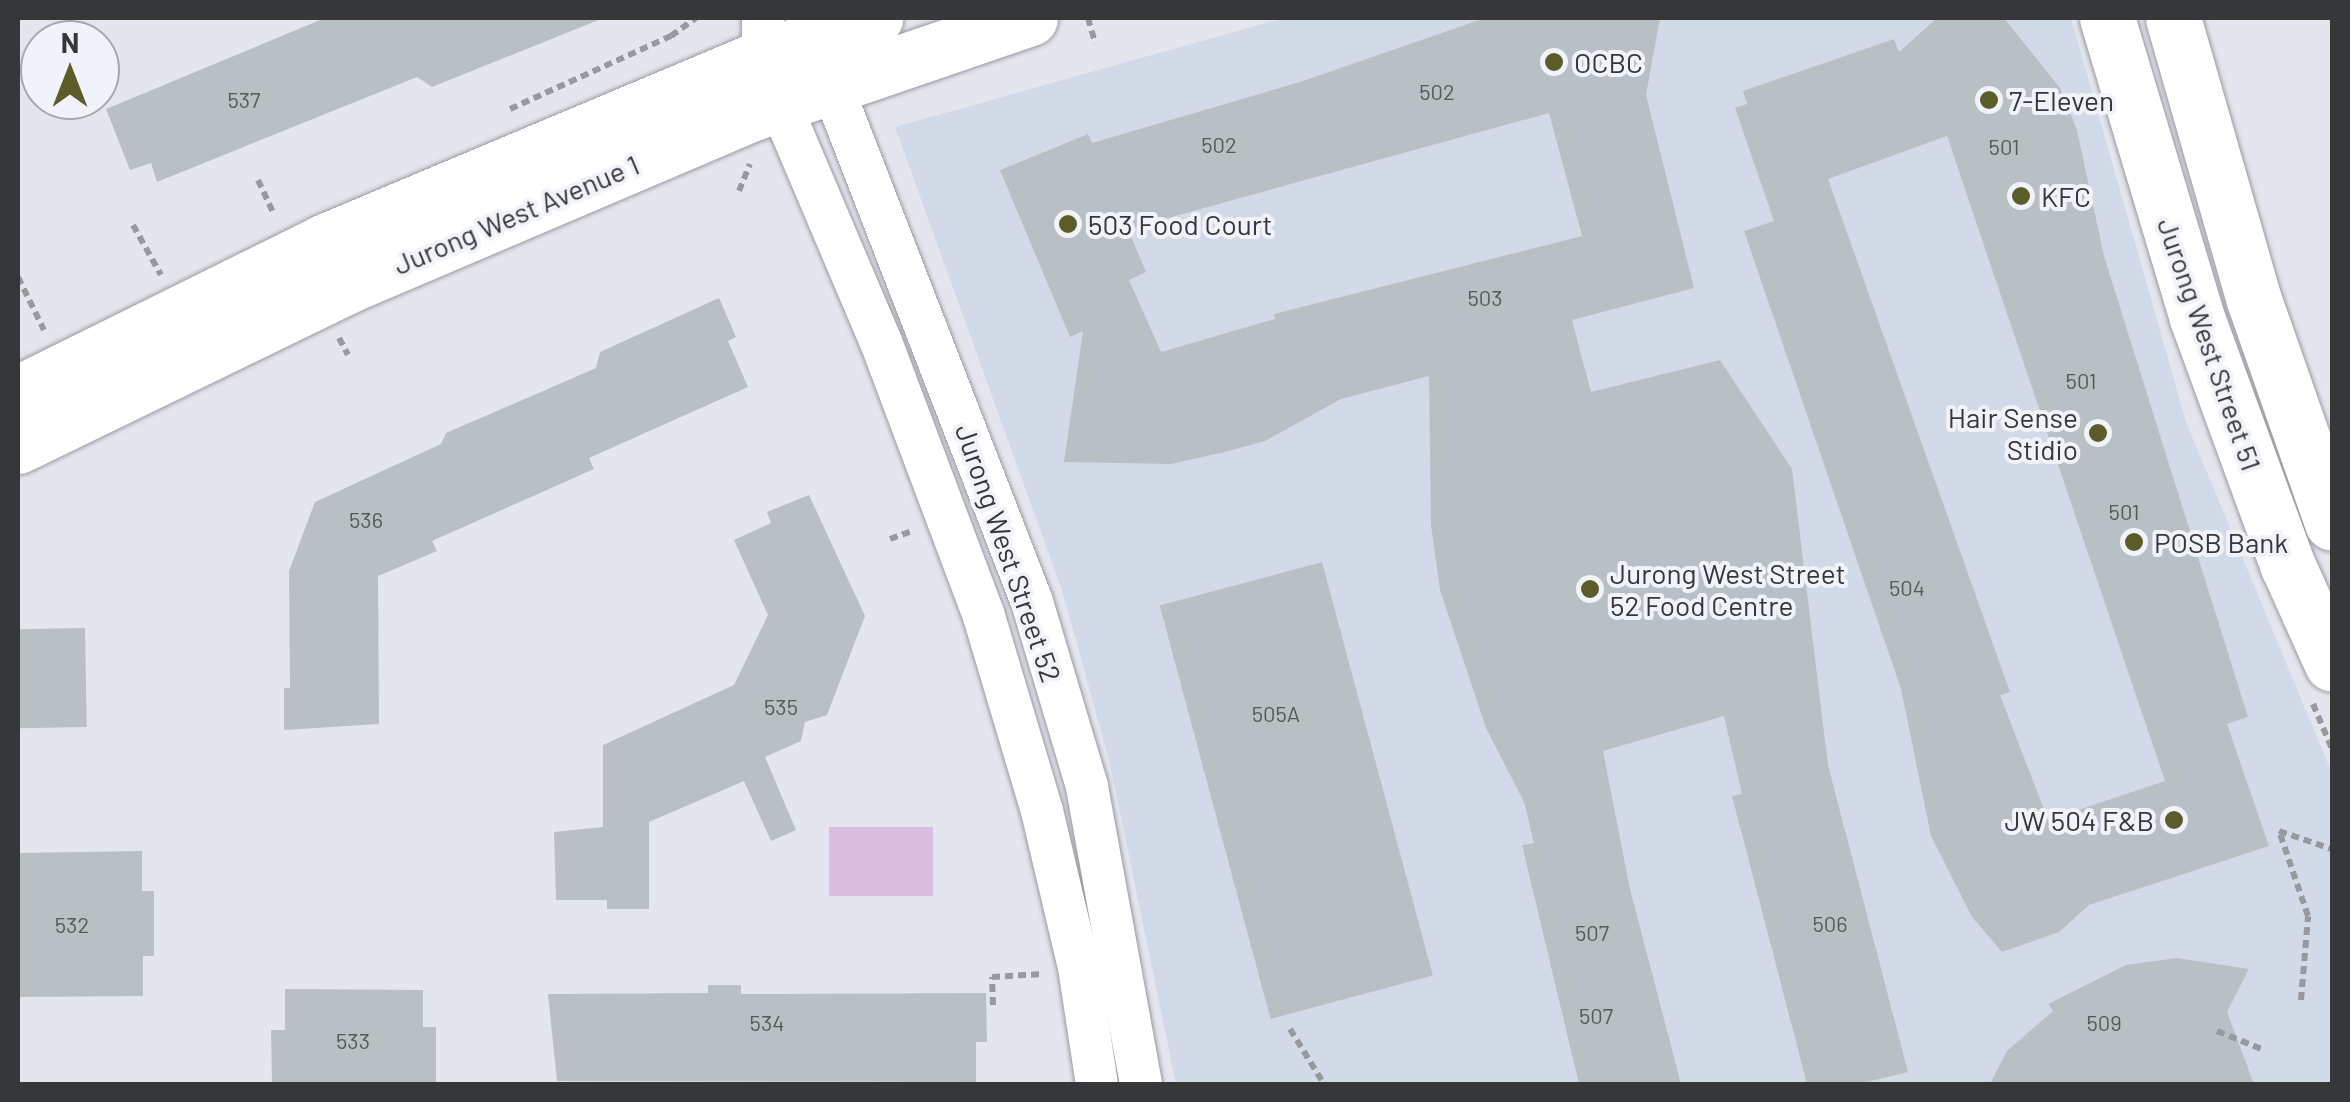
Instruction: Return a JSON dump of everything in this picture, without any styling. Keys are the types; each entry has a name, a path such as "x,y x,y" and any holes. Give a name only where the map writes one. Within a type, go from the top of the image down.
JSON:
{"street":[{"name":"Jurong West Avenue 1","path":"814,46 875,18"},
{"name":"Jurong West Avenue 1","path":"18,393 323,242 768,59 814,46 1030,18"},
{"name":"Jurong West Street 51","path":"2106,18 2197,318 2288,566 2332,664"},
{"name":"Jurong West Street 51","path":"2173,18 2254,300 2332,523"},
{"name":"Jurong West Street 52","path":"814,46 1032,602 1087,787 1141,1084"},
{"name":"Jurong West Avenue 1","path":"18,446 346,286 768,59"},
{"name":"Jurong West Street 52","path":"768,59 983,613 1042,812 1079,967 1097,1084"}],"path":[{"path":"1088,18 1096,43"},
{"path":"739,191 746,176"},
{"path":"133,226 164,281"},
{"path":"18,277 49,340"},
{"path":"343,344 348,355"},
{"path":"890,539 904,534"},
{"path":"2301,1000 2308,916 2280,830 2332,850"},
{"path":"993,1005 992,977 1032,976"},
{"path":"1290,1028 1324,1084"},
{"path":"2218,1031 2264,1050"}],"shaded area":[{"path":"1284,18 2071,18 2186,422 2332,773 2332,1084 1176,1084 1110,764 1063,593 895,127"},
{"path":"829,827 933,827 933,896 829,896"}],"building":[{"path":"325,18 601,18 432,87 417,77 157,182 151,163 130,170 110,120 120,120 120,103"},
{"path":"1485,18 1660,18 1646,95 1694,288 1572,320 1591,392 1720,360 1792,469 1828,765 1908,1072 1858,1084 1807,1084 1732,796 1742,794 1724,716 1603,751 1630,889 1681,1084 1579,1084 1522,845 1534,843 1524,802 1486,728 1440,590 1431,525 1429,376 1341,399 1265,441 1225,452 1171,464 1064,462 1083,331 1070,337 1000,170 1088,134 1092,143 1300,82","holes":["1549,113 1582,236 1274,314 1275,319 1161,352 1129,280 1146,272 1128,229"]},
{"path":"1937,18 2004,18 2060,88 2077,130 2104,256 2248,717 2227,724 2269,846 2089,905 2059,932 2002,952 1972,917 1931,836 1901,689 1744,231 1774,221 1735,108 1747,104 1743,91 1894,39 1899,52","holes":["1947,136 2165,781 2048,820 2000,695 2010,692 1828,179"]},
{"path":"719,298 736,337 728,341 748,387 589,458 594,469 432,541 437,551 378,576 379,724 284,730 284,688 290,688 289,571 315,502 441,444 446,433 596,368 600,352"},
{"path":"809,495 865,616 827,715 805,722 801,741 765,757 796,830 771,841 744,781 649,822 649,909 607,909 607,900 556,900 554,832 603,827 603,745 734,685 768,615 734,540 771,523 767,512"},
{"path":"1322,562 1433,975 1270,1019 1160,605"},
{"path":"85,628 87,727 20,728 18,629"},
{"path":"142,851 142,891 154,891 154,956 143,956 143,996 18,997 18,853"},
{"path":"2177,958 2249,969 2227,1012 2254,1084 1990,1084 2007,1051 2053,1011 2048,1004 2126,965"},
{"path":"708,985 741,985 741,994 986,993 987,1042 976,1042 976,1082 557,1081 548,994 708,993"},
{"path":"285,989 423,990 423,1027 436,1027 436,1084 272,1084 271,1030 285,1030"}],"place":[{"name":"OCBC","path":"1554,62"},
{"name":"7-Eleven","path":"1989,100"},
{"name":"KFC","path":"2021,196"},
{"name":"503 Food Court","path":"1068,224"},
{"name":"Hair Sense Stidio","path":"2098,433"},
{"name":"POSB Bank","path":"2134,542"},
{"name":"Jurong West Street 52 Food Centre","path":"1590,589"},
{"name":"JW 504 F&B","path":"2174,820"}]}
